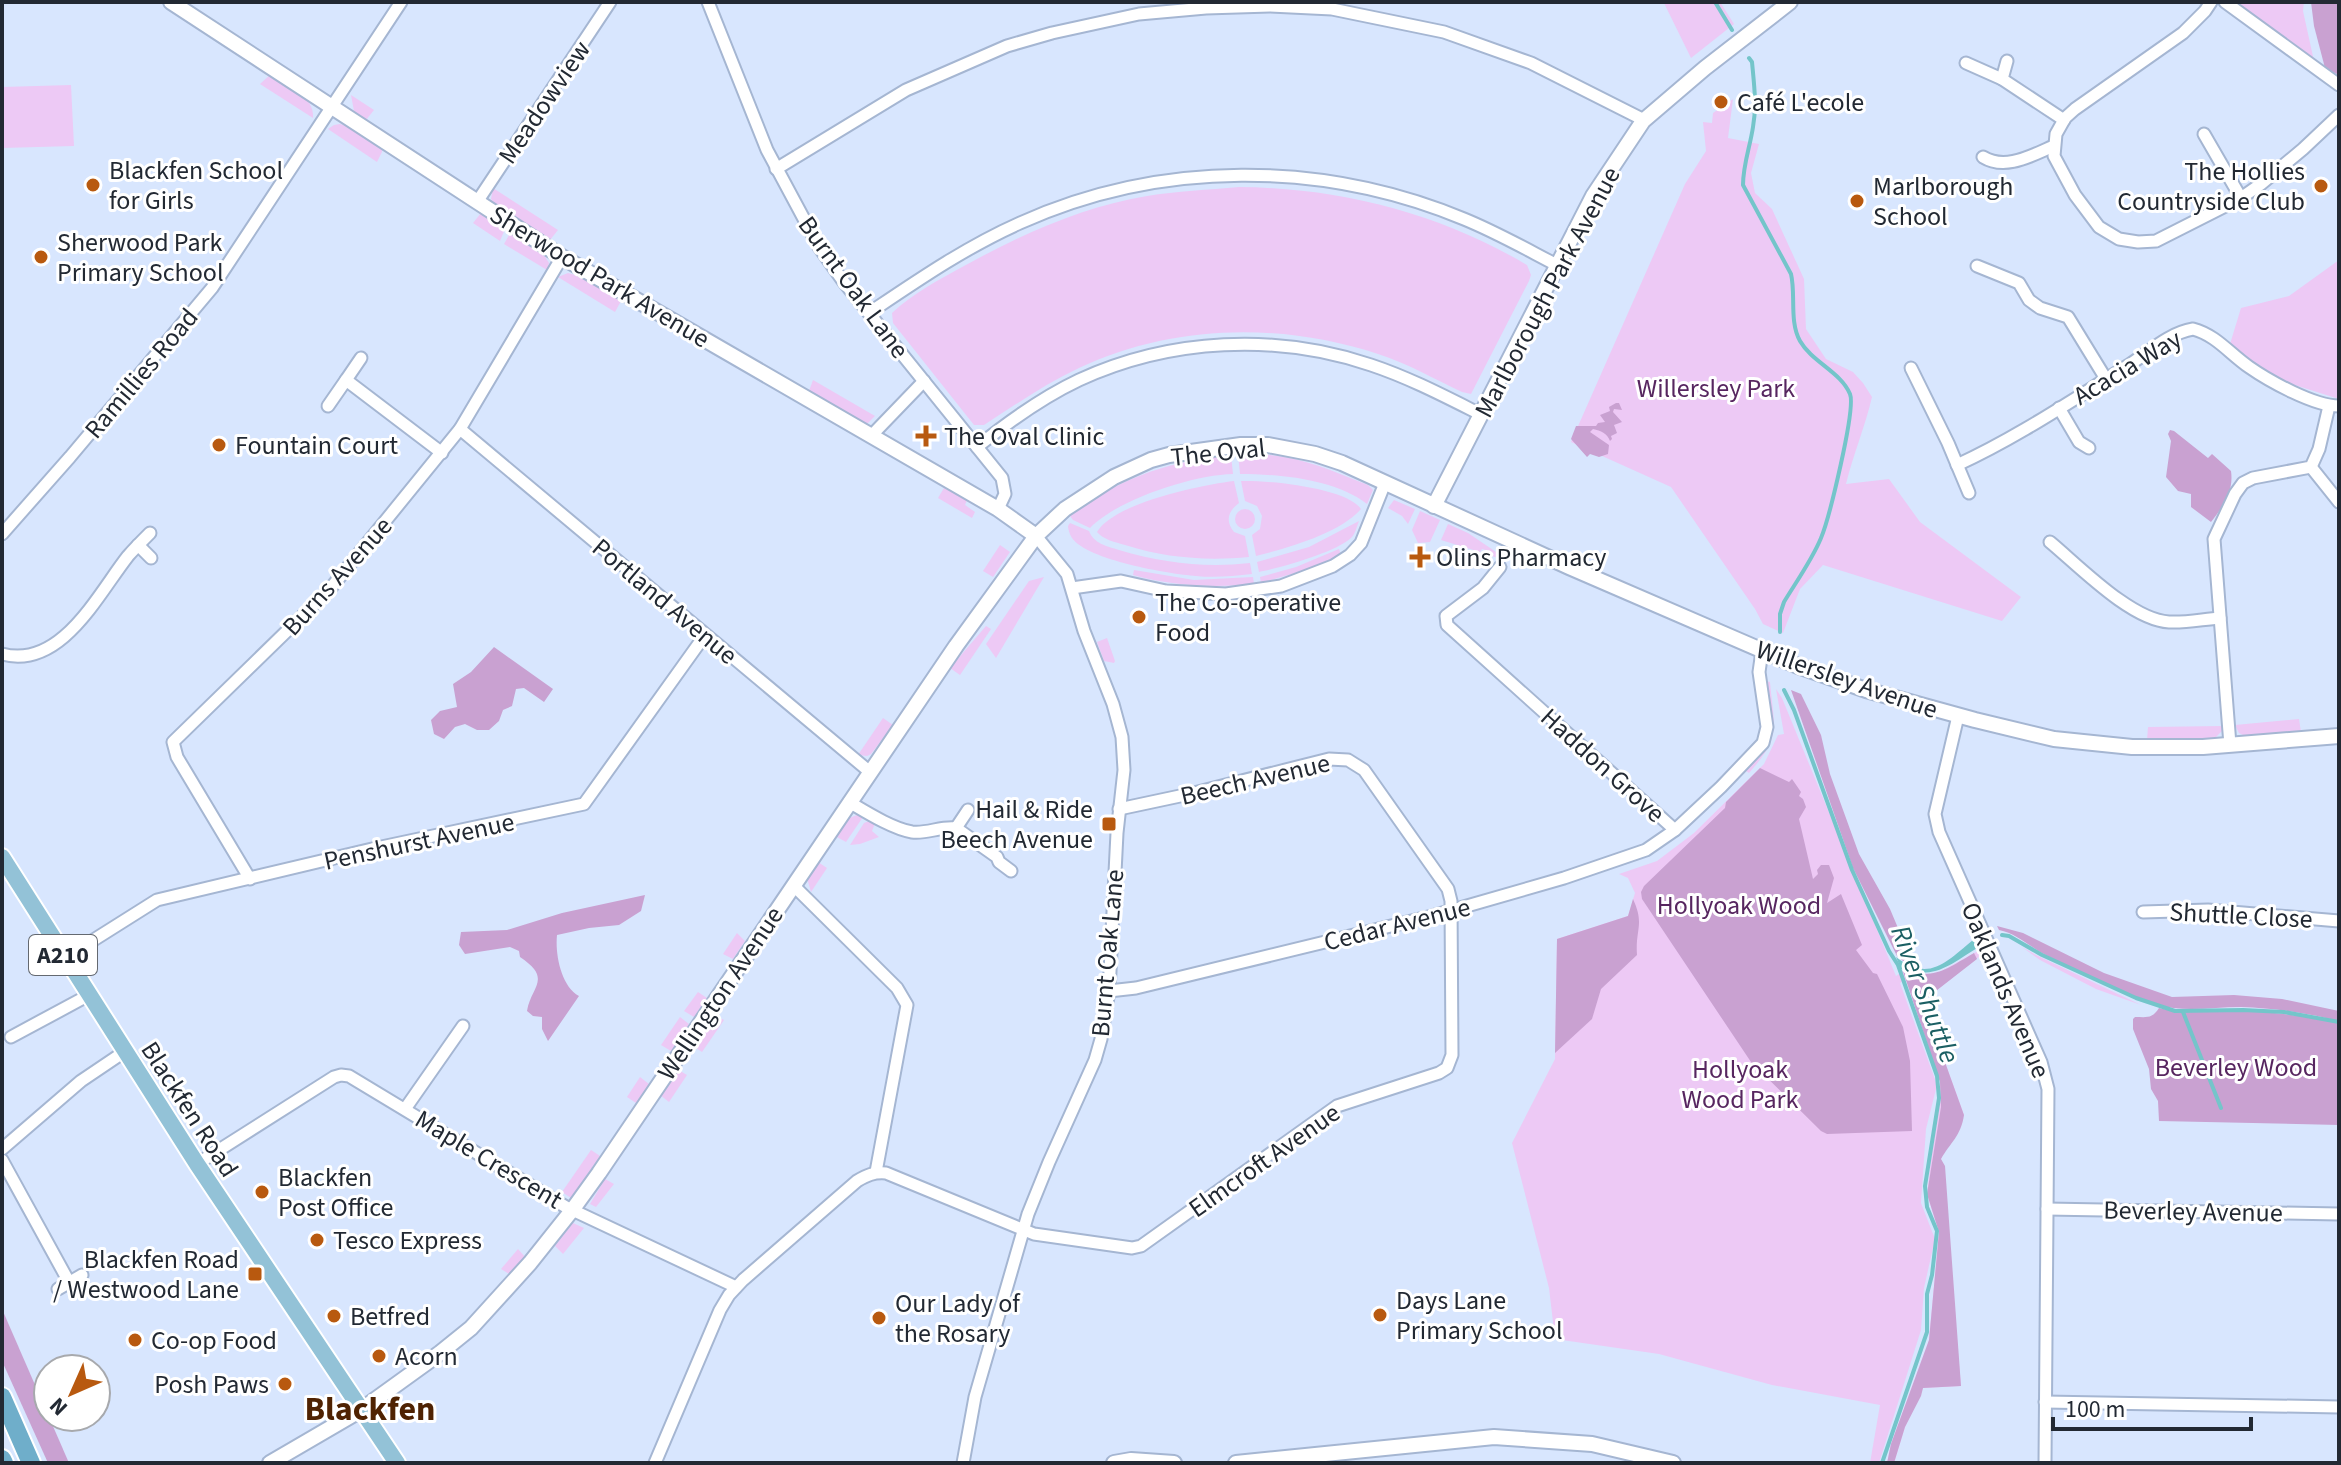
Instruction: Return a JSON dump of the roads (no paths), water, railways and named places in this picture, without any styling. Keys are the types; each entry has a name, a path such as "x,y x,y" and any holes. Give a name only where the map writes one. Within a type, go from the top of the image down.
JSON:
{"highway":[{"path":"2,1397 31,1463"}],"main road":[{"name":"Blackfen Road","path":"2,857 197,1164 397,1463"}],"street":[{"name":"Sherwood Park Avenue","path":"171,2 562,257 998,509 1036,536"},
{"name":"Ramillies Road","path":"2,534 212,288 401,2"},
{"name":"Meadowview","path":"477,202 610,2"},
{"path":"709,6 723,2"},
{"name":"Marlborough Park Avenue","path":"1434,506 1593,196 1644,120 1790,2"},
{"path":"2211,2 2183,33 2075,109 2056,134 2054,156 2075,195 2094,221 2127,242 2156,241 2241,198 2303,149 2339,115"},
{"path":"2225,2 2339,85"},
{"path":"776,169 906,90 1007,46 1139,14 1245,4 1332,9 1444,32 1531,63 1644,120"},
{"name":"Burnt Oak Lane","path":"709,6 760,135 819,247 1004,482 1004,498 998,509"},
{"path":"2002,79 2007,61"},
{"path":"1966,63 2002,79 2064,120"},
{"path":"2204,134 2241,198"},
{"path":"1983,157 1994,163 2009,162 2054,146"},
{"path":"869,313 965,251 1040,214 1110,191 1212,176 1278,175 1373,189 1463,219 1557,265"},
{"name":"Burns Avenue","path":"250,879 177,757 173,742 330,589 442,453 460,429 562,257"},
{"path":"1977,266 2019,283 2029,300 2040,308 2068,317 2106,379"},
{"name":"Acacia Way","path":"1957,465 2011,439 2173,335 2193,329 2214,338 2279,386 2334,406"},
{"path":"977,447 1049,397 1116,366 1188,348 1236,344 1300,347 1345,357 1401,376 1482,415"},
{"path":"328,406 361,358"},
{"path":"1911,368 1969,493"},
{"path":"346,380 442,453"},
{"path":"871,436 924,381"},
{"path":"2311,467 2334,406"},
{"path":"2059,408 2079,442 2089,448"},
{"name":"Portland Avenue","path":"460,429 870,772"},
{"name":"The Oval","path":"1036,536 1065,509 1114,477 1151,460 1192,450 1241,445 1291,448 1329,458 1385,483"},
{"path":"2311,467 2339,502"},
{"path":"2230,745 2214,539 2243,483 2253,478 2311,467"},
{"path":"1072,588 1121,581 1166,591 1226,594 1281,586 1333,566 1350,555 1361,543 1385,483"},
{"name":"Willersley Avenue","path":"1385,483 1798,666 1866,690 1958,716 2085,743 2146,748 2339,736"},
{"path":"2,654 26,657 54,645 102,594 126,559 150,533"},
{"name":"Burnt Oak Lane","path":"963,1463 975,1397 1024,1229 1034,1197 1099,1048 1109,991 1124,770 1122,737 1072,588 1063,567 1036,536"},
{"name":"Wellington Avenue","path":"270,1463 361,1410 440,1353 471,1328 514,1282 573,1209 956,646 1036,536"},
{"path":"2050,542 2130,608 2148,618 2169,622 2220,618"},
{"path":"138,545 151,558"},
{"name":"Haddon Grove","path":"1500,567 1483,588 1446,616 1447,625 1675,830 1763,743 1767,727 1758,664 1762,651"},
{"name":"Penshurst Avenue","path":"65,958 153,901 372,849 584,804 705,635"},
{"name":"Oaklands Avenue","path":"1958,716 1935,814 1939,832 2048,1089 2045,1463"},
{"name":"Beech Avenue","path":"1119,809 1329,759 1348,760 1370,777 1448,889 1451,911"},
{"path":"849,802 911,832 956,828 997,857 1011,871"},
{"path":"956,828 968,810"},
{"name":"Cedar Avenue","path":"1109,991 1136,988 1451,911 1635,855 1656,845 1675,830"},
{"path":"655,1463 720,1310 736,1287 857,1181 876,1172 907,1005 897,988 793,885"},
{"name":"Shuttle Close","path":"2143,912 2208,910 2339,921"},
{"name":"Elmcroft Avenue","path":"876,1172 886,1173 1041,1235 1132,1248 1141,1246 1337,1106 1443,1071 1452,1055 1451,911"},
{"path":"11,1037 89,995"},
{"name":"Maple Crescent","path":"405,1109 463,1026"},
{"path":"2,1149 81,1081 124,1052"},
{"name":"Maple Crescent","path":"197,1164 341,1075 349,1076 566,1207 736,1287"},
{"path":"2,1160 64,1286 82,1275"},
{"name":"Beverley Avenue","path":"2047,1209 2339,1214"},
{"path":"2045,1402 2339,1407"},
{"path":"1236,1463 1494,1437 1592,1444 1673,1463"},
{"path":"1114,1463 1131,1460 1174,1463"}],"waterway":[{"name":"River Shuttle","path":"1715,2 1732,30"},
{"name":"River Shuttle","path":"1749,58 1752,62 1755,111 1743,185 1791,274 1795,325 1800,341 1846,386 1851,404 1841,464 1825,527 1813,554 1784,602 1780,632"},
{"name":"River Shuttle","path":"1784,690 1852,870 1898,965 1937,1076 1939,1098 1925,1186 1927,1207 1937,1231 1927,1294 1927,1332 1882,1463"},
{"path":"2002,935 2136,998 2175,1011 2284,1012 2339,1022"},
{"path":"2183,1012 2221,1108"}],"place":[{"name":"Café L'ecole","path":"1721,102"},
{"name":"Blackfen School for Girls","path":"93,185"},
{"name":"The Hollies Countryside Club","path":"2321,186"},
{"name":"Marlborough School","path":"1857,201"},
{"name":"Sherwood Park Primary School","path":"41,257"},
{"name":"The Oval Clinic","path":"926,436"},
{"name":"Fountain Court","path":"219,445"},
{"name":"Olins Pharmacy","path":"1420,557"},
{"name":"The Co-operative Food","path":"1139,617"},
{"name":"Hail & Ride Beech Avenue","path":"1109,824"},
{"name":"Blackfen Post Office","path":"262,1192"},
{"name":"Tesco Express","path":"317,1240"},
{"name":"Blackfen Road / Westwood Lane","path":"255,1274"},
{"name":"Days Lane Primary School","path":"1380,1315"},
{"name":"Betfred","path":"334,1316"},
{"name":"Our Lady of the Rosary","path":"879,1318"},
{"name":"Co-op Food","path":"135,1340"},
{"name":"Acorn","path":"379,1356"},
{"name":"Posh Paws","path":"285,1384"}],"district":[{"name":"Blackfen","path":"370,1408"}],"park label":[{"name":"Willersley Park","path":"1716,388"},
{"name":"Hollyoak Wood","path":"1739,905"},
{"name":"Beverley Wood","path":"2236,1067"},
{"name":"Hollyoak Wood Park","path":"1740,1084"}]}
